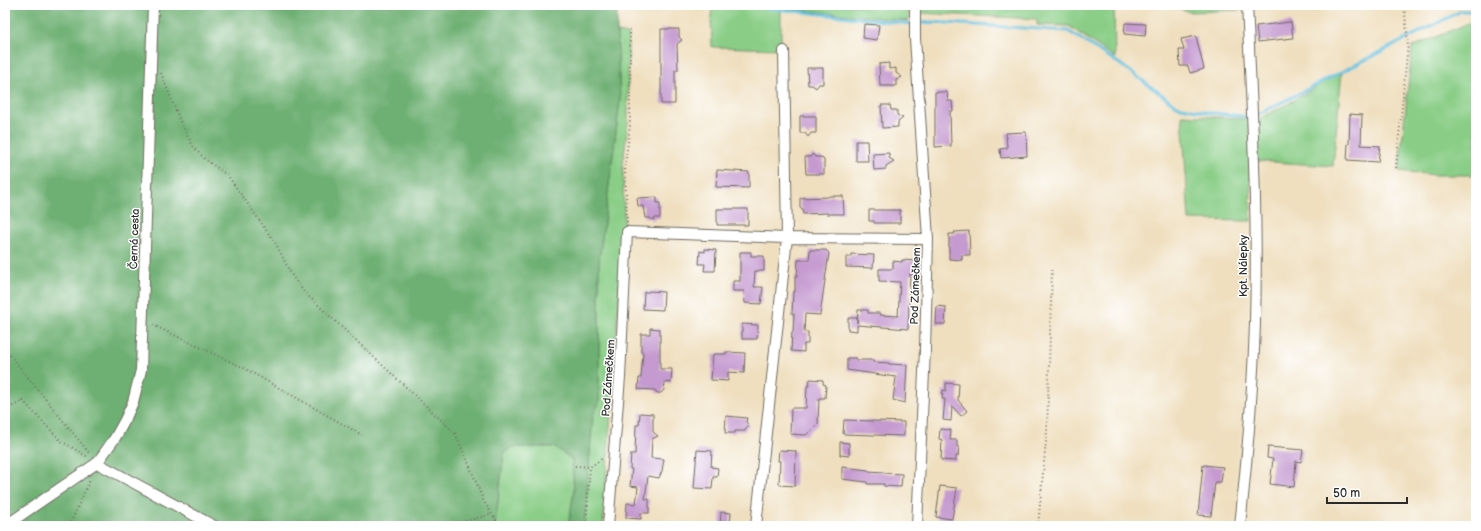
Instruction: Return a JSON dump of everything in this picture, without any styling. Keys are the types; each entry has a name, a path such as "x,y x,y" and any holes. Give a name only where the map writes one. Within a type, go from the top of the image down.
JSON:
{"street":[{"name":"Černá cesta","path":"5,526 98,463 115,438 133,402 141,370 153,5"},
{"name":"Pod Zámečkem","path":"915,5 914,24 928,239 925,358 916,526"},
{"name":"Kpt. Nálepky","path":"1240,526 1249,440 1255,323 1252,115 1247,5"},
{"path":"756,526 787,238 784,51"},
{"name":"Pod Zámečkem","path":"608,526 620,377 627,232 787,238 928,239"},
{"path":"98,463 214,526"}],"path":[{"path":"1396,168 1408,43 1404,5"},
{"path":"627,232 625,167 630,126 630,29"},
{"path":"151,59 158,64 180,121 194,148 205,159 228,176 276,244 291,274 303,291 455,433 483,500 499,526"},
{"path":"1038,526 1047,432 1052,270"},
{"path":"143,320 242,367 362,435"},
{"path":"5,349 98,463"},
{"path":"5,410 23,401 61,441 98,463"},
{"path":"575,466 590,467 614,450"},
{"path":"69,526 98,463"},
{"path":"586,526 590,467"},
{"path":"446,526 492,514"},
{"path":"492,514 502,526"}],"green space":[{"path":"5,5 617,5 620,101 599,261 599,403 593,415 584,526 568,526 574,492 572,459 555,447 512,447 504,453 495,526 5,526"},
{"path":"713,5 908,5 909,21 781,8 781,49 712,47 711,15"},
{"path":"920,5 1114,5 1115,58 1069,26 1037,25 1037,19 920,13"},
{"path":"1179,5 1243,5 1243,7 1238,10 1191,12 1182,10"},
{"path":"1476,20 1476,175 1434,175 1399,171 1412,47"},
{"path":"617,32 628,34 628,122 623,164 624,228 603,526 584,526 593,415 599,403 599,261 620,101"},
{"path":"1342,71 1333,166 1257,161 1257,120 1291,102"},
{"path":"1182,115 1250,119 1251,221 1189,220"},
{"path":"512,447 555,447 572,459 574,492 568,526 495,526 504,453"}],"building":[{"path":"1291,22 1293,38 1258,42 1256,26"},
{"path":"1125,23 1146,24 1145,36 1124,34"},
{"path":"864,24 879,25 877,40 863,38"},
{"path":"661,29 679,29 679,37 682,40 677,44 678,70 675,70 675,104 661,104"},
{"path":"1196,36 1204,69 1190,73 1188,66 1180,66 1179,50 1184,50 1181,39"},
{"path":"889,63 889,69 896,68 896,73 902,77 896,80 896,86 880,86 879,64"},
{"path":"807,68 823,68 823,84 819,84 816,88 812,85 808,85"},
{"path":"935,92 947,92 948,101 952,101 953,111 950,111 951,146 935,147"},
{"path":"881,105 890,105 891,110 897,110 897,115 903,118 898,122 898,127 882,128"},
{"path":"1350,114 1362,115 1361,145 1380,146 1378,162 1347,160"},
{"path":"800,116 816,116 816,133 811,133 808,137 805,133 800,133"},
{"path":"1026,132 1027,156 1001,158 1000,149 1007,148 1006,133"},
{"path":"856,141 867,141 868,161 856,161"},
{"path":"889,153 889,158 894,161 886,166 886,169 874,170 873,154"},
{"path":"813,154 815,157 821,157 824,160 824,174 806,174 805,157 810,157"},
{"path":"717,170 749,172 749,188 716,187"},
{"path":"843,196 844,214 803,214 802,208 800,208 800,198"},
{"path":"657,197 657,203 660,203 660,218 655,218 653,220 650,218 645,218 643,206 638,206 637,198"},
{"path":"717,209 748,209 748,225 717,225"},
{"path":"869,210 900,210 900,223 874,223 874,221 869,221"},
{"path":"969,231 970,255 962,255 962,260 949,259 949,234 955,234 954,232"},
{"path":"705,249 716,250 715,271 704,271 705,264 699,264 700,251 705,252"},
{"path":"810,250 826,250 829,253 820,315 805,314 804,332 808,332 808,344 804,344 804,352 791,351 794,314 792,314 793,292 795,292 795,276 797,276 798,260 809,260"},
{"path":"740,252 751,252 751,256 764,256 764,271 755,271 754,287 763,287 761,304 745,303 744,291 733,291 733,281 740,281"},
{"path":"851,254 874,255 873,268 846,267 846,257 851,257"},
{"path":"902,260 917,261 917,274 910,274 908,329 857,325 857,331 848,330 848,318 857,318 857,323 858,310 868,310 868,313 880,313 880,315 898,316 900,282 879,281 879,269 893,269 893,261 902,262"},
{"path":"644,292 664,292 663,310 643,309"},
{"path":"937,306 946,307 945,324 936,324"},
{"path":"742,324 758,325 757,339 742,339"},
{"path":"650,328 660,329 660,369 672,369 671,383 665,382 664,390 661,393 657,393 655,390 638,389 639,378 641,378 643,352 641,352 641,334 650,334"},
{"path":"726,352 745,353 744,373 728,372 728,381 711,380 713,354 726,354"},
{"path":"847,358 907,365 905,403 893,400 896,377 847,370"},
{"path":"810,379 823,380 823,384 826,385 825,398 819,398 818,424 806,435 790,434 791,408 806,408 807,386 809,386"},
{"path":"946,383 959,384 958,400 967,411 961,416 952,406 951,421 943,420 945,399 942,399 943,390 946,391"},
{"path":"640,413 653,414 653,432 658,436 652,439 651,458 664,459 659,478 648,476 645,499 649,499 649,513 641,513 641,519 626,518 627,503 636,504 638,487 630,486 632,469 630,469 631,454 635,454 636,425 639,425"},
{"path":"726,416 747,418 746,422 749,425 745,431 725,433"},
{"path":"844,420 904,422 904,436 843,434"},
{"path":"940,429 951,430 950,440 957,440 957,447 959,447 956,461 941,460 942,440 939,439"},
{"path":"840,442 849,443 849,456 840,455"},
{"path":"1268,447 1303,450 1301,462 1296,461 1294,487 1270,484 1273,459 1267,458"},
{"path":"697,450 712,451 711,467 718,468 717,477 713,477 712,489 694,488"},
{"path":"779,450 796,451 795,486 780,485 779,483"},
{"path":"1203,465 1223,467 1221,482 1215,482 1211,516 1198,515"},
{"path":"842,467 902,474 901,487 884,486 884,484 867,484 867,482 842,479"},
{"path":"940,486 957,488 952,519 936,517"},
{"path":"721,512 731,513 730,526 720,526"}],"waterway":[{"path":"740,5 912,24 932,22 1068,31 1120,64 1177,106 1212,113 1253,117 1461,11 1476,11"}]}
